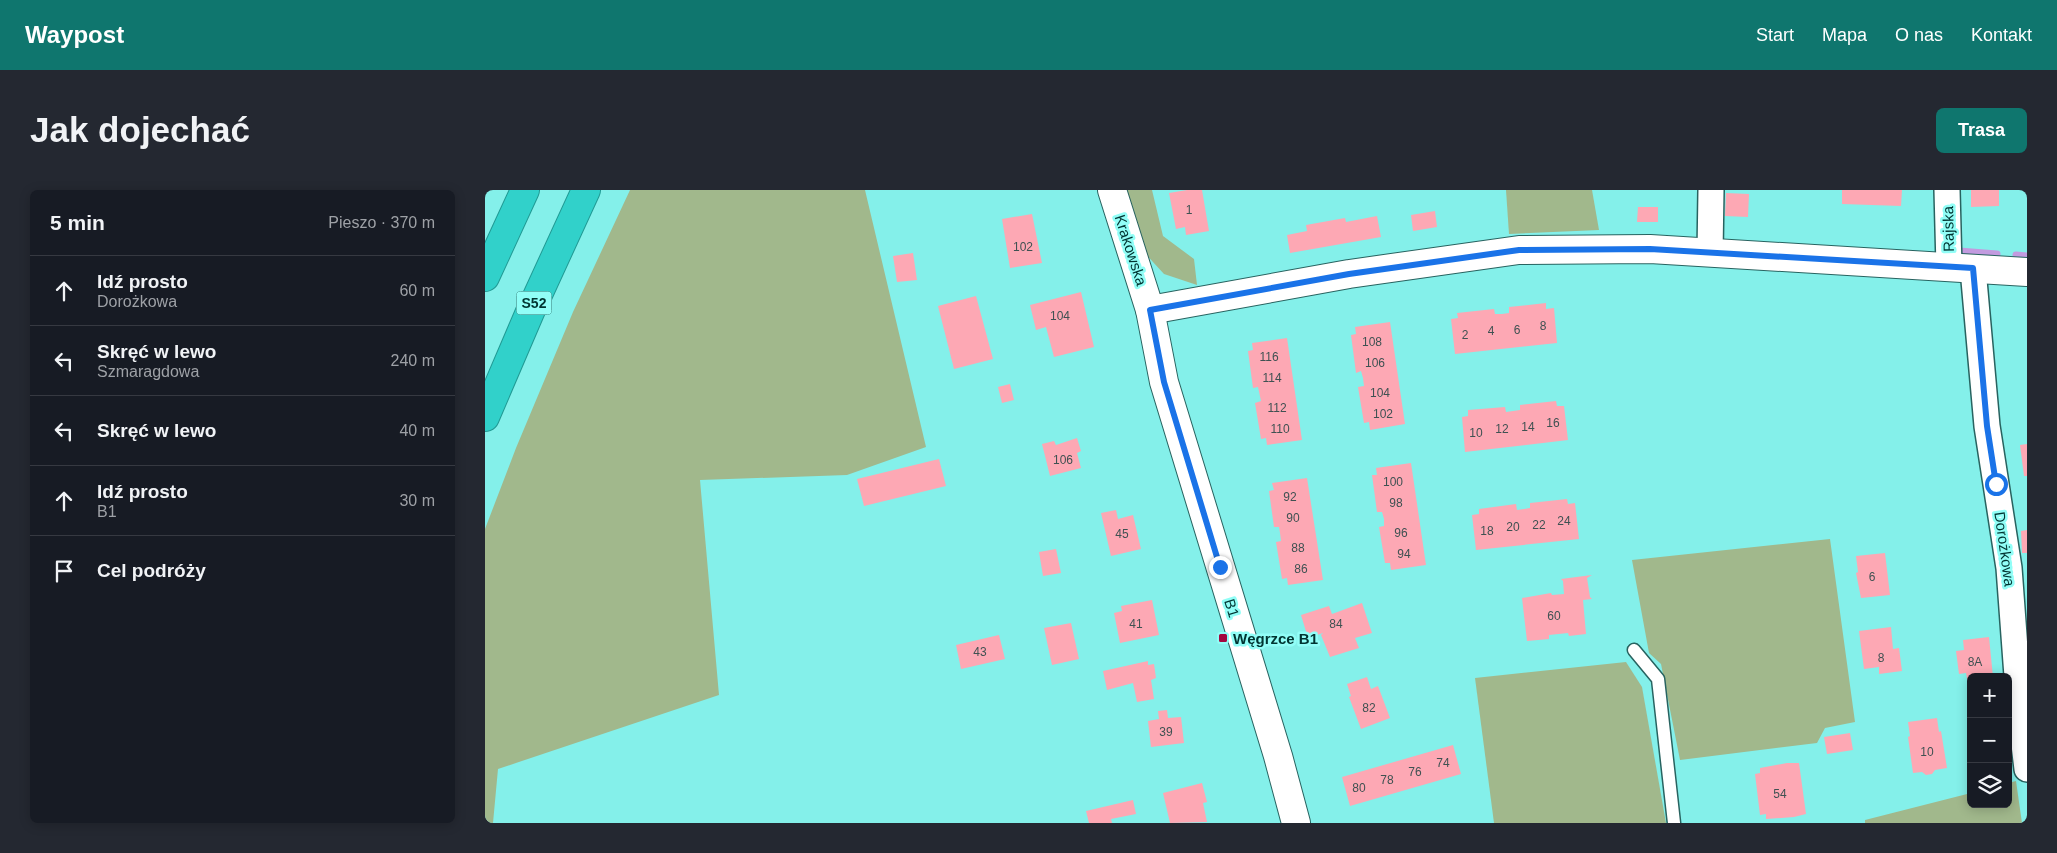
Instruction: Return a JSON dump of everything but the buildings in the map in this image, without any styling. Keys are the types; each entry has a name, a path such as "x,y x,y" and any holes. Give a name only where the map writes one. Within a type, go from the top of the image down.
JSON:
{"highway":[{"path":"485,278 525,190"},
{"name":"S52","path":"485,417 530,312 586,190"}],"street":[{"name":"Krakowska","path":"1112,190 1150,310 1164,382 1184,452"},
{"path":"1710,253 1711,190"},
{"name":"Rajska","path":"1947,190 1961,268"},
{"path":"1150,310 1349,274 1519,250 1650,249 2027,272"},
{"name":"Dorożkowa","path":"1961,268 2009,568 2019,703 2027,769"},
{"name":"B1","path":"1184,452 1296,823"}],"lane":[{"path":"1634,650 1658,679 1674,823"}],"green space":[{"path":"630,190 865,190 926,447 847,475 700,480 719,695 498,769 493,823 485,823 485,529 516,448 573,312"},
{"path":"1123,190 1152,190 1163,236 1194,259 1197,285 1164,274 1142,250"},
{"path":"1506,190 1592,190 1599,230 1509,234"},
{"path":"1830,539 1855,722 1825,728 1817,743 1680,760 1661,664 1649,653 1632,560"},
{"path":"1626,662 1642,687 1666,823 1494,823 1475,678"},
{"path":"2016,781 2022,823 1865,823 1865,820 1967,794 1967,808 2012,808 2012,782"}],"waterway":[{"path":"1959,251 1997,254"},
{"path":"2016,255 2027,256"}],"place":[{"name":"Węgrzce B1","path":"1223,638"}],"route":[{"path":"1220,567 1164,382 1150,310 1349,274 1519,250 1650,249 1973,268 1987,426 1996,484"}]}
